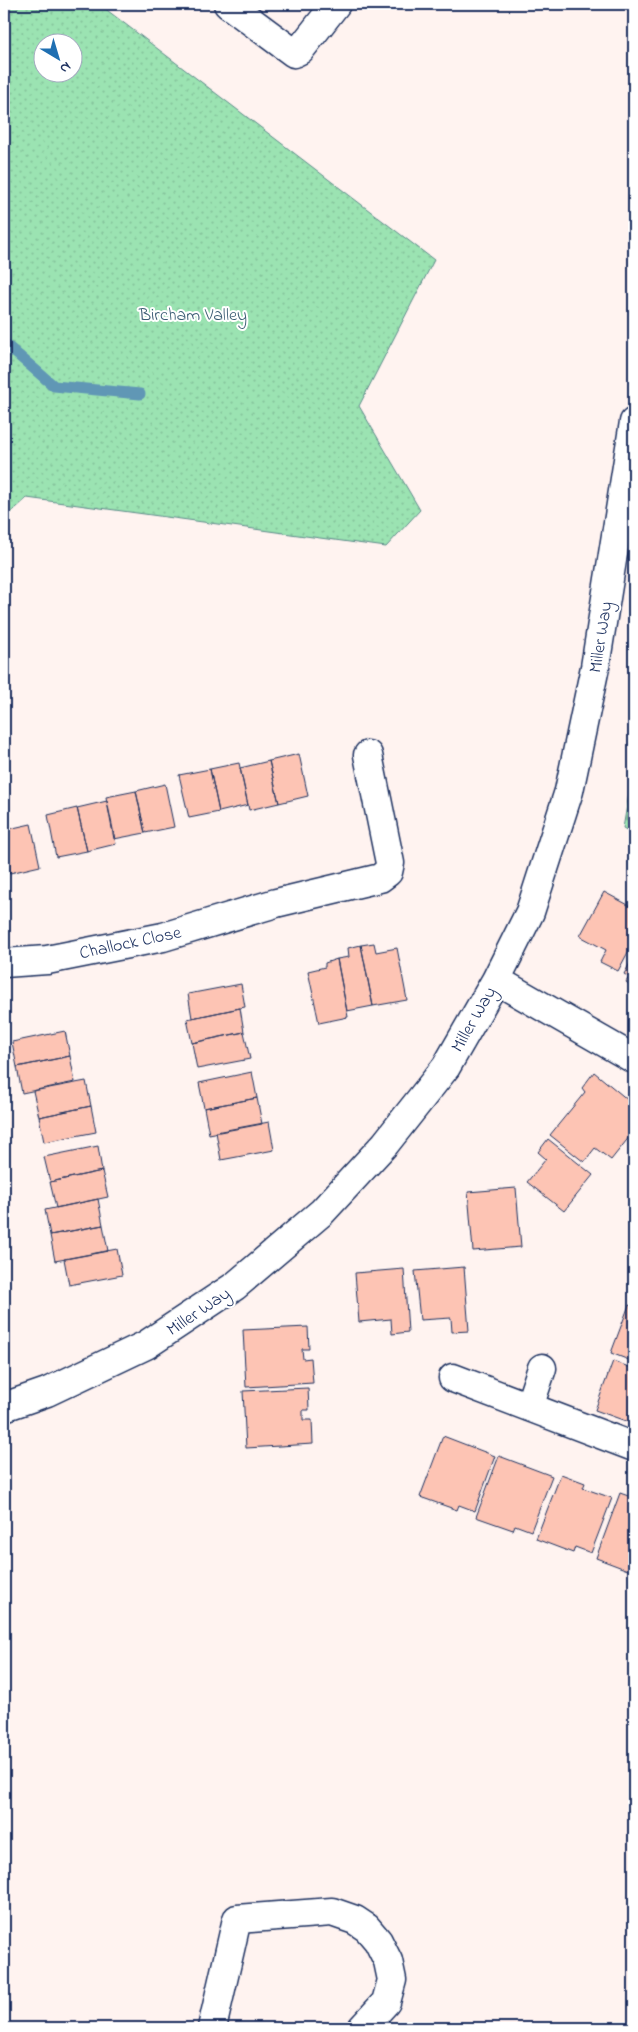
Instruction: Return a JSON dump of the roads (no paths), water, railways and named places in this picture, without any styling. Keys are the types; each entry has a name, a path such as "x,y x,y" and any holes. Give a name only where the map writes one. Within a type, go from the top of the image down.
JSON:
{"street":[{"path":"228,4 294,53 300,50 336,4"},
{"name":"Miller Way","path":"4,1407 47,1392 146,1345 235,1286 322,1212 385,1144 446,1067 496,980 530,912 570,791 595,667 634,422"},
{"name":"Challock Close","path":"4,963 47,960 163,937 254,910 380,878 388,872 390,863 368,754"},
{"path":"496,980 634,1059"},
{"path":"529,1407 542,1368"},
{"path":"453,1378 634,1447"},
{"path":"212,2028 237,1919 332,1912 355,1920 367,1928 378,1941 388,1961 392,1980 386,2002 362,2028"}],"waterway":[{"path":"4,343 54,386 140,394"}],"park label":[{"name":"Bircham Valley","path":"193,314"}]}
